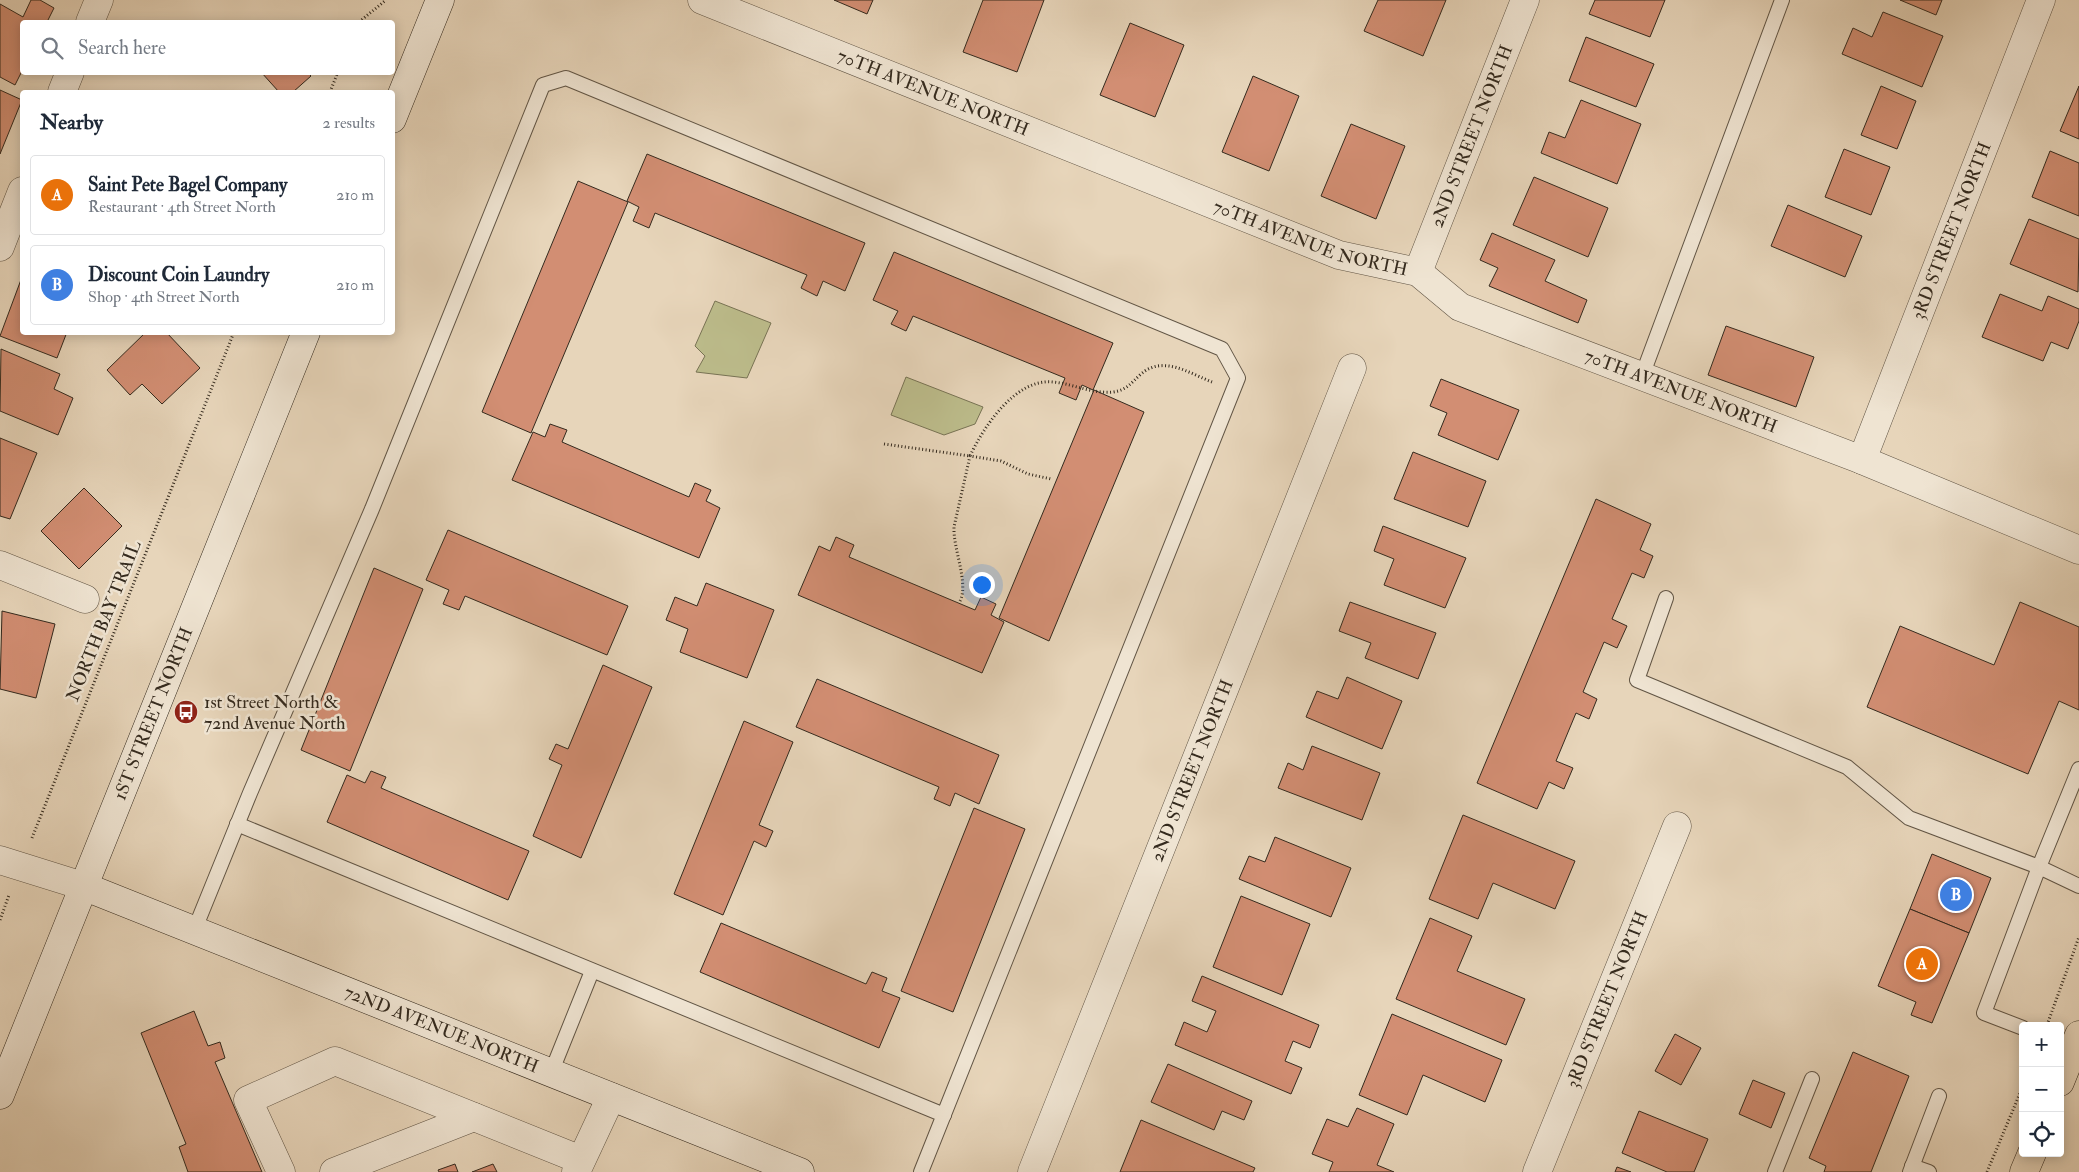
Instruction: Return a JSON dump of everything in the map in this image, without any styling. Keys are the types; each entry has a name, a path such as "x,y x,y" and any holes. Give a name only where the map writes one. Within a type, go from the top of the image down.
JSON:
{"main road":[{"path":"2064,1067 2071,1042"}],"street":[{"path":"91,20 99,0"},
{"path":"395,112 440,0"},
{"name":"70TH AVENUE NORTH","path":"702,0 1339,255 1418,272 1460,307 1862,460 2079,550"},
{"name":"2ND STREET NORTH","path":"1418,272 1525,0"},
{"name":"3RD STREET NORTH","path":"1862,460 2041,0"},
{"path":"63,90 69,75"},
{"path":"0,247 20,196"},
{"name":"1ST STREET NORTH","path":"0,1095 305,335"},
{"name":"2ND STREET NORTH","path":"1032,1172 1352,368"},
{"path":"0,564 85,599"},
{"name":"3RD STREET NORTH","path":"1537,1172 1677,826"},
{"name":"72ND AVENUE NORTH","path":"10,863 83,886 800,1172"},
{"path":"281,1172 248,1100 335,1061 474,1117 578,1166 612,1097"},
{"path":"334,1172 474,1117"}],"lane":[{"path":"1642,376 1782,0"},
{"path":"194,930 237,824 372,509 543,85 566,78 1222,349 1238,378 921,1172"},
{"path":"1666,598 1637,680 1847,767 1909,818 2039,867 2079,886"},
{"path":"2019,1026 1984,1013 2039,867 2079,769"},
{"path":"237,824 944,1115"},
{"path":"551,1073 592,971"},
{"path":"1775,1172 1812,1079"},
{"path":"1929,1172 1911,1169 1939,1096"}],"path":[{"path":"361,20 386,0"},
{"path":"331,90 337,75"},
{"name":"NORTH BAY TRAIL","path":"0,920 10,863 233,335"},
{"path":"960,601 964,592 954,538 954,527 970,456 980,434 1020,390 1035,383 1055,382 1082,390 1111,392 1123,390 1152,367 1168,365 1233,391"},
{"path":"884,444 1001,461 1028,474 1051,479"},
{"path":"2048,1022 2079,937"},
{"path":"1987,1172 2019,1096"}],"green space":[{"path":"715,301 771,323 747,378 696,372 705,356 695,346"},
{"path":"906,377 983,407 975,424 944,435 891,415"}],"building":[{"path":"31,0 40,0 54,8 48,20 20,20 20,75 15,85 0,77 0,4 23,17"},
{"path":"834,0 873,0 867,14"},
{"path":"983,0 1044,0 1017,72 963,52"},
{"path":"1378,0 1446,0 1423,56 1364,31"},
{"path":"1595,0 1665,0 1650,37 1589,14"},
{"path":"1900,0 1942,0 1936,15"},
{"path":"1883,12 1943,36 1922,87 1842,54 1853,28 1872,37"},
{"path":"1130,23 1184,45 1155,117 1100,95"},
{"path":"1586,37 1654,64 1636,107 1569,81"},
{"path":"264,75 311,76 295,90 277,90"},
{"path":"1253,76 1299,96 1269,171 1222,152"},
{"path":"1881,86 1916,101 1897,149 1861,135"},
{"path":"2079,86 2079,139 2060,131"},
{"path":"0,90 20,99 20,105 0,154"},
{"path":"1581,100 1641,124 1617,184 1541,153 1549,132 1565,138"},
{"path":"1351,124 1405,146 1376,219 1321,196"},
{"path":"1844,149 1890,167 1871,215 1825,197"},
{"path":"2050,151 2079,163 2079,216 2032,197"},
{"path":"647,154 865,243 845,291 823,281 817,296 801,288 807,275 655,213 649,228 633,221 639,207 627,201"},
{"path":"1534,177 1608,208 1588,257 1513,225"},
{"path":"578,181 628,202 531,433 482,412"},
{"path":"1788,205 1862,236 1845,277 1771,246"},
{"path":"2029,219 2079,239 2078,292 2010,264"},
{"path":"1492,233 1555,260 1545,281 1587,300 1578,323 1489,286 1498,268 1480,260"},
{"path":"894,252 1113,343 1093,390 1082,385 1076,400 1059,393 1065,378 913,316 906,331 891,324 898,311 873,300"},
{"path":"20,282 20,335 66,335 57,358 0,336"},
{"path":"2000,294 2042,311 2048,296 2079,309 2079,321 2068,349 2051,342 2043,361 1982,337"},
{"path":"1726,326 1814,357 1796,407 1708,375"},
{"path":"143,335 169,335 200,368 162,404 142,384 130,395 107,370"},
{"path":"1,349 60,374 54,389 73,398 58,435 0,411"},
{"path":"1441,379 1519,410 1498,460 1438,435 1447,413 1430,406"},
{"path":"1094,390 1144,412 1049,641 999,618"},
{"path":"550,424 567,430 562,442 689,497 695,483 711,490 706,501 720,508 699,558 512,480 533,432 545,437"},
{"path":"0,438 37,453 10,519 0,516"},
{"path":"1413,452 1486,481 1468,527 1394,499"},
{"path":"84,488 122,526 79,569 41,531"},
{"path":"1596,499 1651,524 1640,550 1653,556 1644,578 1632,573 1612,619 1627,626 1617,648 1604,642 1583,692 1597,699 1589,719 1576,713 1556,761 1573,768 1564,789 1549,782 1537,809 1477,783"},
{"path":"1383,526 1466,558 1445,608 1384,585 1394,559 1374,551"},
{"path":"448,530 628,606 607,655 465,596 459,610 443,604 449,590 426,580"},
{"path":"836,537 854,545 849,557 975,610 981,597 996,604 991,615 1004,622 982,673 798,595 819,546 830,551"},
{"path":"374,568 423,589 350,771 301,750"},
{"path":"706,583 774,610 747,678 680,652 688,629 666,620 675,597 697,606"},
{"path":"1350,602 1436,633 1418,679 1365,658 1371,643 1339,631"},
{"path":"2020,602 2079,627 2079,710 2059,701 2028,774 1867,707 1900,626 1994,665"},
{"path":"2,611 55,624 36,698 0,689"},
{"path":"603,665 652,687 581,858 533,836 562,765 549,759 556,744 568,749"},
{"path":"1347,677 1402,701 1382,749 1306,717 1317,691 1338,699"},
{"path":"817,679 999,755 979,804 955,793 950,806 934,799 939,787 796,727"},
{"path":"744,721 793,742 759,825 773,831 766,847 754,841 723,915 674,894"},
{"path":"1312,746 1380,773 1362,820 1278,788 1288,763 1303,770"},
{"path":"371,771 386,777 381,788 529,851 508,900 327,822 347,775 365,783"},
{"path":"974,808 1025,829 953,1012 901,991"},
{"path":"1463,815 1575,861 1555,909 1493,883 1478,919 1429,899"},
{"path":"1275,837 1351,868 1331,917 1239,879 1249,856 1265,862"},
{"path":"1932,854 1991,878 1969,933 1910,909"},
{"path":"1241,896 1310,924 1282,995 1213,967"},
{"path":"1910,909 1969,933 1932,1023 1911,1015 1916,1002 1878,986"},
{"path":"1430,918 1472,936 1457,971 1525,999 1506,1045 1396,999"},
{"path":"721,923 866,984 872,972 887,978 882,991 900,998 879,1048 700,972"},
{"path":"1202,976 1319,1025 1310,1048 1293,1041 1285,1061 1302,1068 1291,1094 1175,1045 1184,1022 1207,1032 1216,1011 1192,1001"},
{"path":"194,1011 208,1046 220,1042 225,1058 215,1062 262,1172 188,1172 179,1147 186,1144 141,1033"},
{"path":"1392,1014 1502,1060 1485,1102 1423,1075 1407,1115 1359,1095"},
{"path":"1675,1034 1701,1048 1681,1085 1655,1071"},
{"path":"1853,1052 1909,1076 1871,1172 1824,1172 1826,1166 1809,1158"},
{"path":"1168,1064 1252,1101 1244,1120 1222,1111 1214,1130 1151,1102"},
{"path":"1753,1080 1785,1093 1771,1128 1739,1114"},
{"path":"1357,1108 1394,1124 1377,1165 1394,1172 1329,1172 1333,1162 1312,1154 1327,1119 1348,1127"},
{"path":"1639,1111 1708,1139 1694,1172 1667,1172 1622,1153"},
{"path":"1141,1120 1255,1168 1253,1172 1120,1172"},
{"path":"455,1164 458,1172 439,1172 438,1170"},
{"path":"493,1164 497,1172 472,1172"},
{"path":"1617,1167 1631,1172 1615,1172"}],"place":[{"name":"1st Street North & 72nd Avenue North","path":"186,712"},
{"name":"Discount Coin Laundry","path":"1956,895"},
{"name":"Saint Pete Bagel Company","path":"1922,964"}]}
